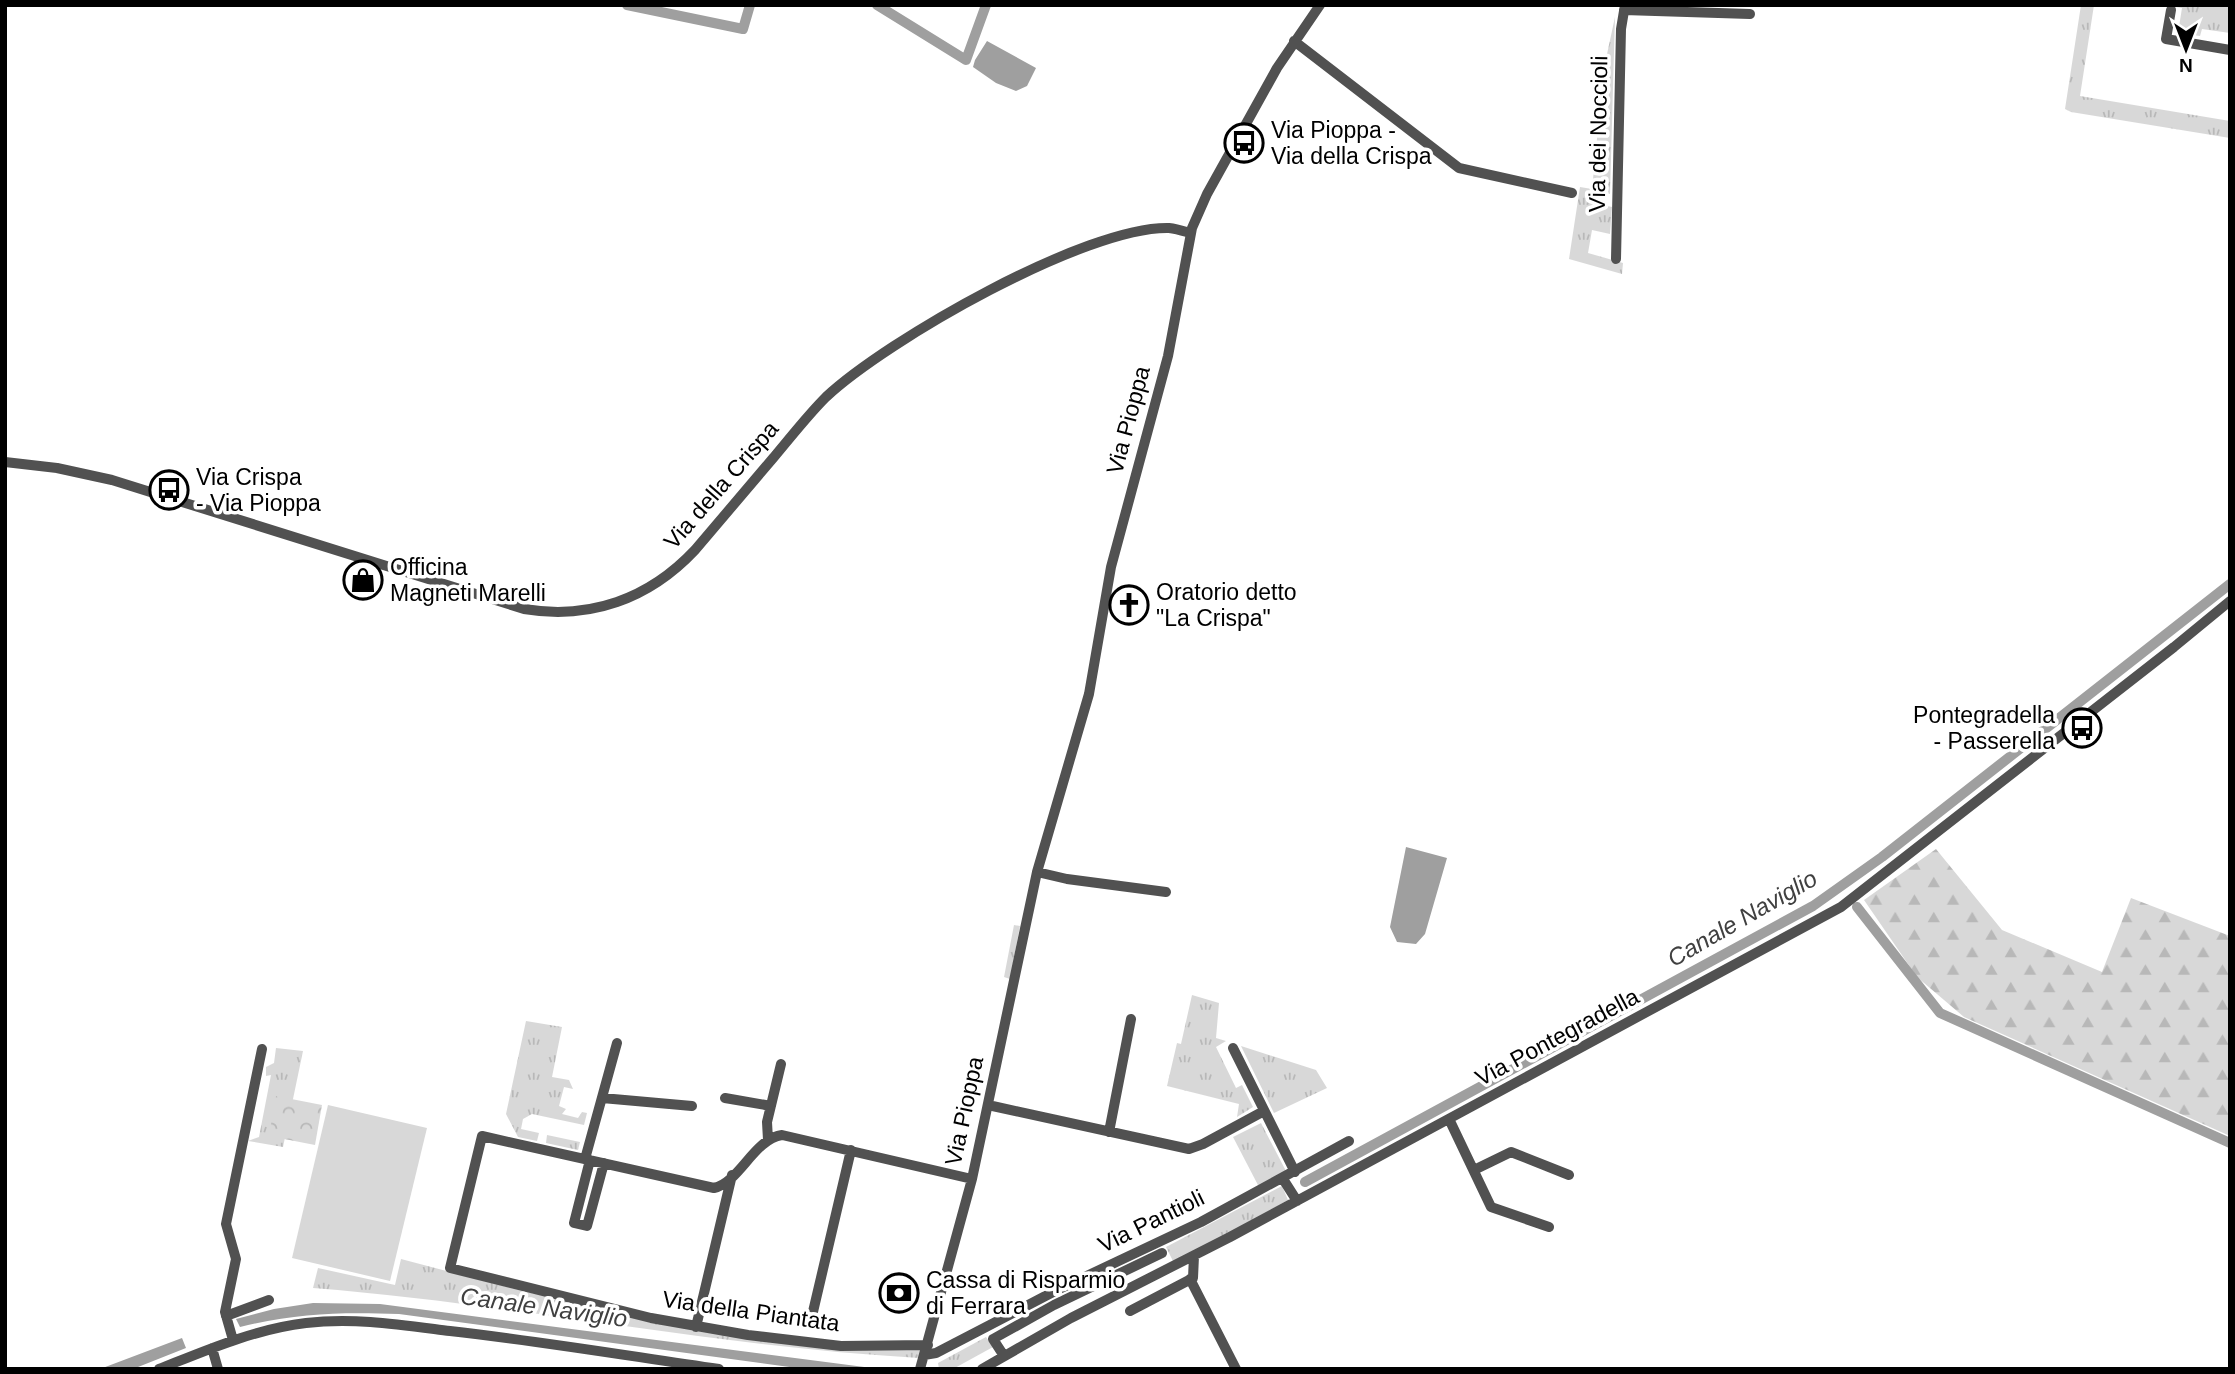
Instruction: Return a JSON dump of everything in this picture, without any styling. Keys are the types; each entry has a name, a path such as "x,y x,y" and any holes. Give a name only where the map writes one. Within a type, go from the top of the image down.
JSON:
{"street":[{"name":"Via Pioppa","path":"925,1369 926,1350 972,1179 1037,872 1090,694 1111,566 1168,356 1190,233 1207,194 1294,41 1320,5"},
{"name":"Via dei Noccioli","path":"1616,259 1621,29 1625,8 1749,14"},
{"path":"2171,10 2166,40 2230,50"},
{"path":"1294,41 1459,168 1572,192"},
{"name":"Via della Crispa","path":"5,462 65,470 111,480 524,609 570,612 597,609 636,595 674,571 817,407 855,374 892,348 990,291 1063,256 1123,236 1152,230 1171,229 1190,233"},
{"name":"Via Pontegradella","path":"982,1369 1071,1318 1297,1201 1843,905 2174,648 2230,601"},
{"path":"1037,872 1067,879 1166,892"},
{"path":"1109,1132 1132,1019"},
{"path":"604,1163 587,1226 574,1223 617,1043"},
{"path":"1233,1048 1295,1172"},
{"path":"233,1340 226,1316 236,1259 226,1224 262,1049"},
{"path":"768,1140 766,1122 781,1064"},
{"path":"602,1098 692,1106"},
{"path":"725,1098 771,1105"},
{"path":"988,1105 1189,1149 1264,1111"},
{"path":"1449,1119 1491,1207 1549,1227"},
{"path":"588,1160 714,1188 721,1186 768,1140 777,1135 787,1135 972,1179"},
{"name":"Via della Piantata","path":"588,1160 482,1136 450,1268 581,1302 696,1326 805,1343 926,1350"},
{"name":"Via Pantioli","path":"926,1350 936,1353 1055,1291 1159,1248 1349,1142"},
{"path":"812,1317 851,1150"},
{"path":"1474,1170 1511,1152 1569,1174"},
{"path":"696,1326 732,1175"},
{"path":"1283,1179 1297,1201"},
{"path":"1004,1356 993,1339 1159,1248 1170,1268"},
{"path":"1130,1311 1193,1278 1194,1256"},
{"path":"1190,1279 1236,1369"},
{"path":"226,1316 269,1300"},
{"path":"159,1369 233,1340 275,1328 306,1323 382,1323 550,1343 719,1369"},
{"path":"212,1348 218,1369"}],"green space":[{"path":"2081,5 2094,5 2080,96 2230,121 2230,138 2065,109"},
{"path":"2164,5 2230,5 2230,33 2202,29 2200,36 2178,33 2182,8"},
{"path":"1615,17 1610,194 1593,190 1590,202 1612,207 1610,234 1592,230 1588,253 1623,263 1622,274 1569,259 1580,187 1592,189 1604,68"},
{"path":"1936,849 2002,930 2102,972 2131,898 2230,936 2230,1136 1964,1017 1917,977 1864,900"},
{"path":"1014,925 1020,926 1010,979 1004,977"},
{"path":"1192,995 1219,1003 1216,1038 1226,1041 1216,1047 1236,1088 1242,1085 1253,1107 1237,1117 1239,1104 1167,1086 1177,1043 1181,1044"},
{"path":"526,1021 562,1027 552,1077 569,1080 573,1089 564,1087 559,1106 566,1109 562,1114 578,1118 582,1112 587,1113 584,1125 532,1114 523,1119 521,1129 539,1133 537,1141 518,1137 506,1114"},
{"path":"1241,1046 1316,1070 1327,1088 1274,1113"},
{"path":"276,1048 303,1051 283,1147 248,1141 259,1137 271,1075 266,1076 266,1067 274,1063"},
{"path":"276,1096 322,1105 315,1145 269,1136"},
{"path":"328,1105 427,1128 390,1281 292,1258"},
{"path":"1261,1123 1287,1173 1259,1187 1233,1137"},
{"path":"547,1135 580,1142 578,1150 546,1143"},
{"path":"1282,1186 1288,1200 1229,1234 1173,1261 1166,1247"},
{"path":"401,1259 526,1292 801,1346 925,1347 919,1358 767,1345 465,1304 313,1288 318,1268 395,1285"},
{"path":"986,1337 993,1347 953,1369 939,1369 938,1363"}],"shaded area":[{"path":"987,41 1036,68 1027,86 1016,91 996,83 973,67"},
{"path":"1406,847 1447,858 1425,934 1416,944 1397,942 1390,927"},
{"path":"313,1303 380,1304 891,1369 804,1369 399,1314 319,1315 240,1327 236,1319"},
{"path":"182,1338 186,1348 133,1369 100,1369"}],"waterway":[{"path":"627,5 743,29 750,5"},
{"path":"877,5 966,60 986,5"},
{"name":"Canale Naviglio","path":"1305,1182 1813,906 1882,857 2230,584"},
{"path":"1857,907 1940,1013 2230,1143"}],"place":[{"name":"Via Pioppa - Via della Crispa","path":"1244,143"},
{"name":"Via Crispa - Via Pioppa","path":"169,490"},
{"name":"Officina Magneti Marelli","path":"363,580"},
{"name":"Oratorio detto \"La Crispa\"","path":"1129,605"},
{"name":"Pontegradella - Passerella","path":"2082,728"},
{"name":"Cassa di Risparmio di Ferrara","path":"899,1293"}]}
